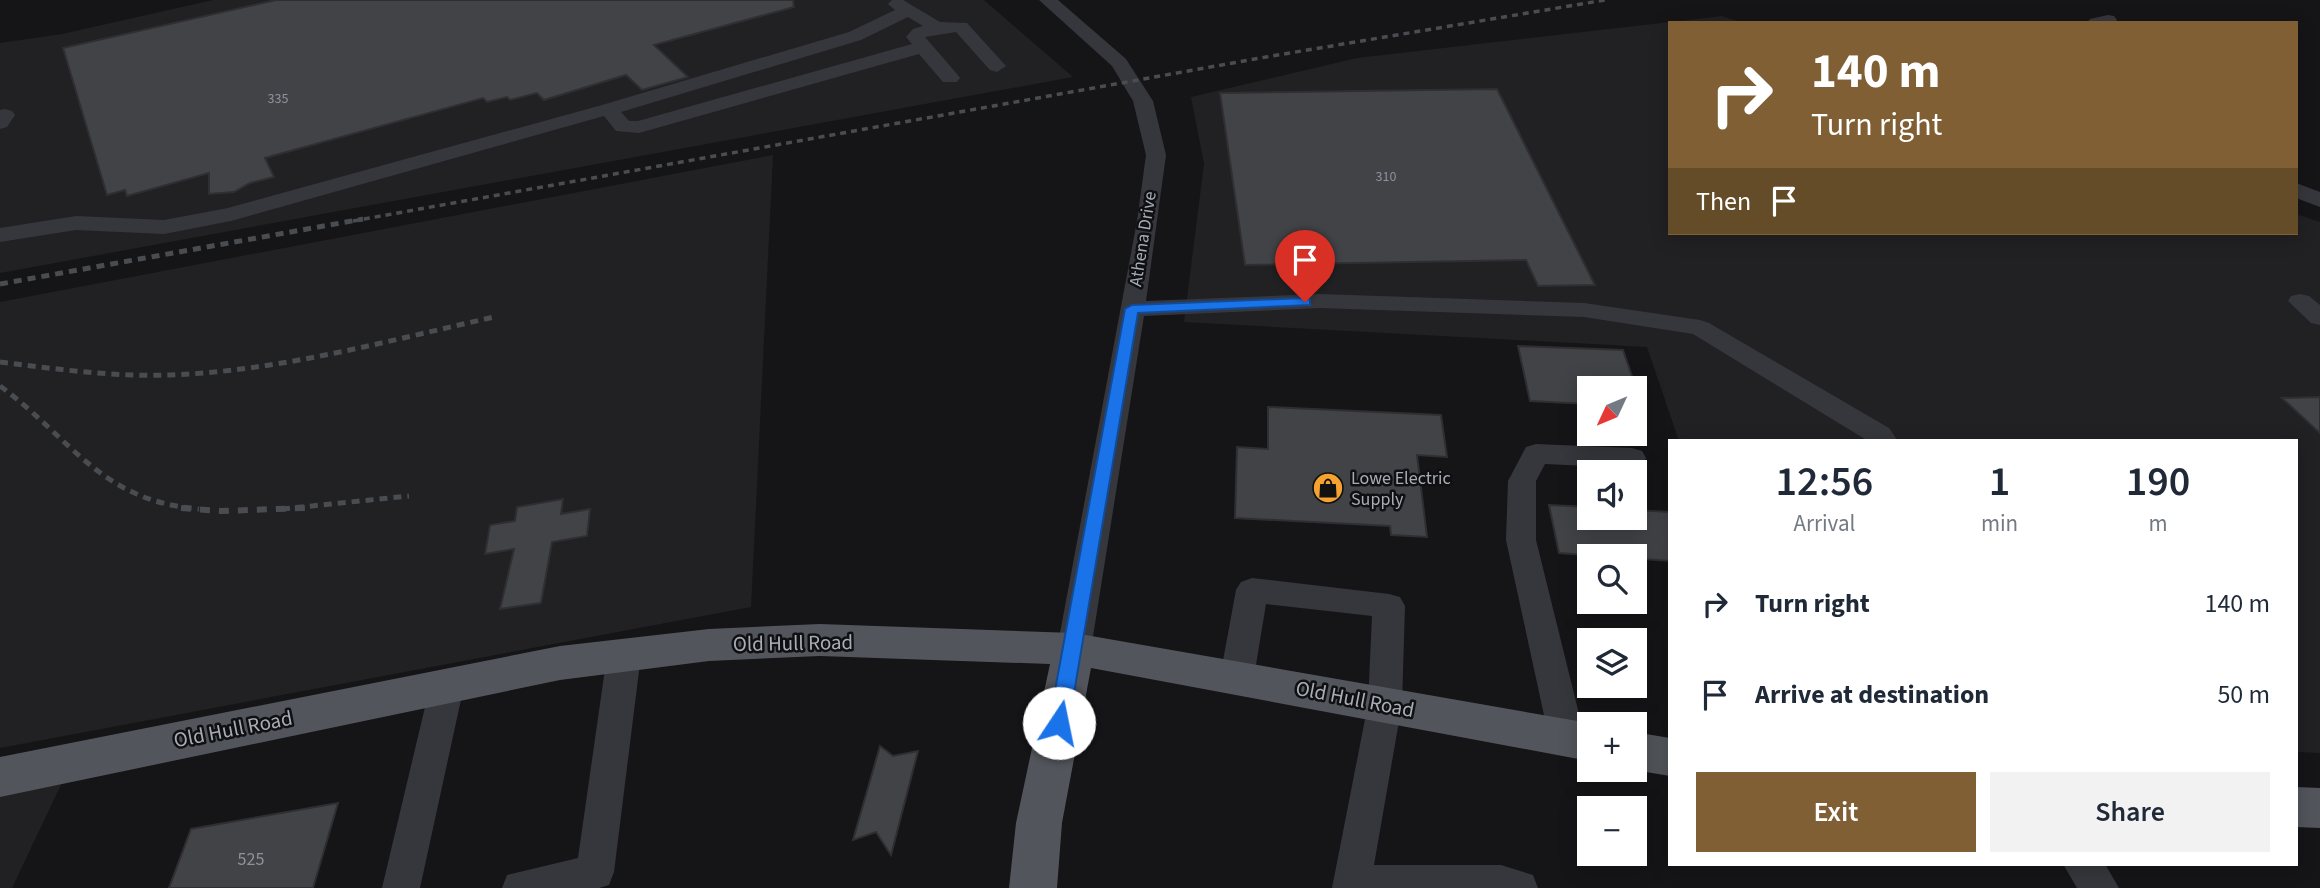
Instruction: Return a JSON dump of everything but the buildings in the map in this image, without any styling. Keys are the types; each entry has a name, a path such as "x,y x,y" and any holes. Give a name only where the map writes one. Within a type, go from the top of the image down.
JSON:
{"main road":[{"name":"Old Hull Road","path":"0,777 560,663 709,645 820,640 1073,649 1577,740"},
{"name":"Athena Drive","path":"1034,888 1039,823 1073,649"},
{"path":"1647,753 1668,757"},
{"path":"2298,807 2320,808"}],"street":[{"name":"Athena Drive","path":"1048,0 1119,63 1143,101 1156,155 1073,649"},
{"path":"0,234 76,223 164,227 231,214 609,109 855,36 901,4 936,29"},
{"path":"950,78 915,34 956,25 961,27 997,66"},
{"path":"609,109 624,127 639,127 923,47"},
{"path":"2298,191 2320,200"},
{"path":"1132,309 1320,301 1584,310 1700,328 1882,439"},
{"path":"2300,301 2320,318"},
{"path":"1577,736 1521,540 1522,481 1536,454 1632,458"},
{"path":"1237,677 1252,590 1389,606 1385,704 1351,886 1501,883 1519,888"},
{"path":"521,888 595,872 624,655"},
{"path":"401,888 447,686"},
{"path":"2084,866 2100,888"}],"shaded area":[{"path":"213,0 984,0 1073,77 0,273 0,43 62,34"},
{"path":"1722,16 1737,21 1679,21"},
{"path":"1668,22 1668,235 2298,235 2298,215 2320,222 2320,753 2298,752 2298,439 1678,439 1647,347 1184,322 1204,164 1191,97 1357,58"},
{"path":"773,155 751,607 0,748 0,302"},
{"path":"67,772 12,888 0,888 0,785"}],"railway":[{"path":"353,221 1266,57 1605,0"},
{"path":"0,284 363,219"},
{"path":"0,362 127,375 211,372 292,361 494,317"},
{"path":"0,386 112,481 136,494 165,504 199,509"},
{"path":"285,509 409,496"},
{"path":"181,508 221,511 285,509"},
{"path":"285,509 305,508"}],"place":[{"name":"Lowe Electric Supply","path":"1328,488"}],"route":[{"path":"1059,723 1132,309 1305,302"}]}
